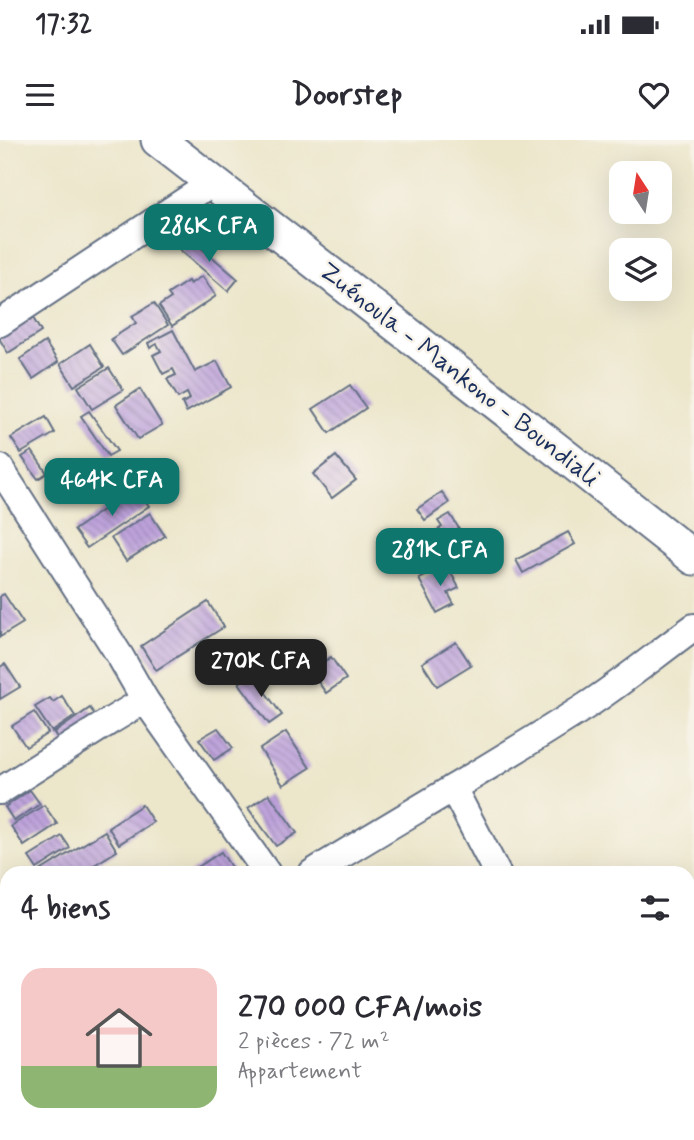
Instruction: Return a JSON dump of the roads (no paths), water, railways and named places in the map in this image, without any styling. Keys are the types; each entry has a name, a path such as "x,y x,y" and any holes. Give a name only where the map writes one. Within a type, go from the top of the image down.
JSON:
{"main road":[{"name":"Zuénoula - Mankono - Boundiali","path":"158,140 694,558"}],"street":[{"path":"0,323 212,183"},
{"path":"0,468 120,656 145,700 262,866"},
{"path":"323,866 588,705 694,627"},
{"path":"0,791 145,700"},
{"path":"453,788 493,866"}]}
